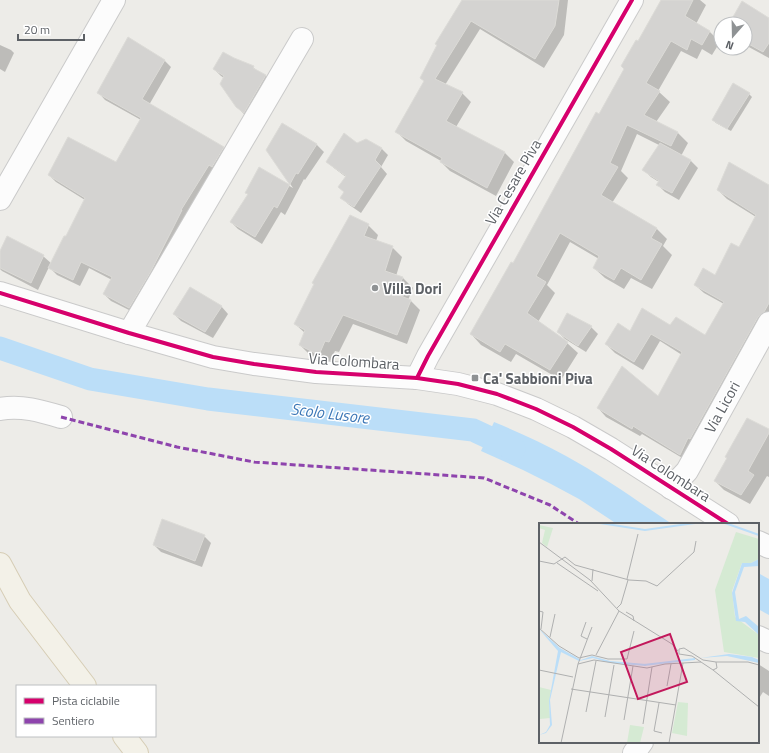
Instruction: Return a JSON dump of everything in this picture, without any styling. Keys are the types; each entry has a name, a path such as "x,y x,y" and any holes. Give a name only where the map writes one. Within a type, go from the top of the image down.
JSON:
{"main road":[{"path":"0,564 20,601 84,685"},
{"path":"0,584 20,601"},
{"path":"125,737 137,753"}],"street":[{"path":"0,199 114,0"},
{"name":"Via Cesare Piva","path":"417,378 428,356 632,0"},
{"path":"129,333 302,38"},
{"name":"Via Colombara","path":"0,293 213,357 316,372 417,378 458,384 498,394 536,409 611,448 726,523"},
{"name":"Via Licori","path":"671,488 687,471 769,323"},
{"path":"0,409 31,409 61,417"},
{"path":"759,542 769,547"},
{"path":"759,637 769,642"},
{"path":"634,753 641,743"}],"water":[{"path":"494,422 539,442 580,464 607,480 671,523 615,523 579,499 551,484 481,451"},
{"path":"759,574 769,579 769,615 759,610"}],"building":[{"path":"462,0 559,0 555,26 535,59 471,21 435,79 463,92 446,121 505,152 487,188 440,162 442,158 395,132 424,81 420,78 437,45 435,44"},
{"path":"661,0 693,0 685,16 710,31 702,45 691,39 687,50 671,41 646,83 660,91 644,115 678,132 671,146 627,125 610,163 618,167 601,195 657,228 651,238 662,244 641,280 621,268 614,280 593,268 599,256 560,233 536,276 546,282 527,313 568,342 550,370 505,344 500,352 470,334 511,262 513,263 596,112 599,114 624,69 621,66 636,40 638,41"},
{"path":"742,1 769,18 769,43 763,52 753,46 753,16 734,16"},
{"path":"128,37 165,60 142,99 224,147 212,167 209,165 181,210 150,273 129,308 103,294 112,277 81,262 73,280 48,268 85,198 48,175 68,137 116,162 141,118 97,93"},
{"path":"223,52 254,66 253,68 266,75 244,113 236,107 220,84 224,76 213,69"},
{"path":"733,83 750,93 727,129 712,120"},
{"path":"282,123 317,144 298,174 296,173 290,185 266,150"},
{"path":"344,133 357,143 366,139 382,148 375,160 381,166 354,207 340,198 344,192 338,187 346,176 326,162"},
{"path":"660,143 691,160 672,193 656,185 659,181 642,170"},
{"path":"729,162 769,185 769,303 764,312 758,317 690,439 688,438 680,455 633,426 632,429 597,408 622,366 658,396 682,352 651,334 634,362 605,344 618,323 630,331 642,308 670,325 676,317 705,335 724,302 694,285 703,268 715,275 731,243 739,247 756,215 717,190"},
{"path":"259,167 290,185 277,208 274,206 255,237 230,222 248,194 245,193"},
{"path":"350,215 369,224 364,236 393,246 385,271 403,277 396,294 411,300 397,335 343,315 329,342 325,341 319,355 299,345 305,330 294,324 314,284 312,283"},
{"path":"7,236 44,255 31,283 0,268 0,251"},
{"path":"190,287 222,306 205,332 173,314"},
{"path":"567,313 592,326 578,346 557,332"},
{"path":"747,418 769,429 769,433 748,471 754,475 741,495 714,481 727,458 725,457"},
{"path":"162,519 205,535 195,561 153,545"}],"waterway":[{"name":"Scolo Lusore","path":"0,348 90,379 208,399 473,430 514,449"}],"marked path":[{"path":"61,417 177,447 254,462 484,478 550,505 577,523"}],"cycle path":[{"path":"417,378 428,356 632,0"},
{"path":"0,293 213,357 316,372 417,378 458,384 497,394 536,409 573,427 611,449 726,523"}],"place":[{"name":"Villa Dori","path":"375,288"},
{"name":"Ca' Sabbioni Piva","path":"475,378"}]}
